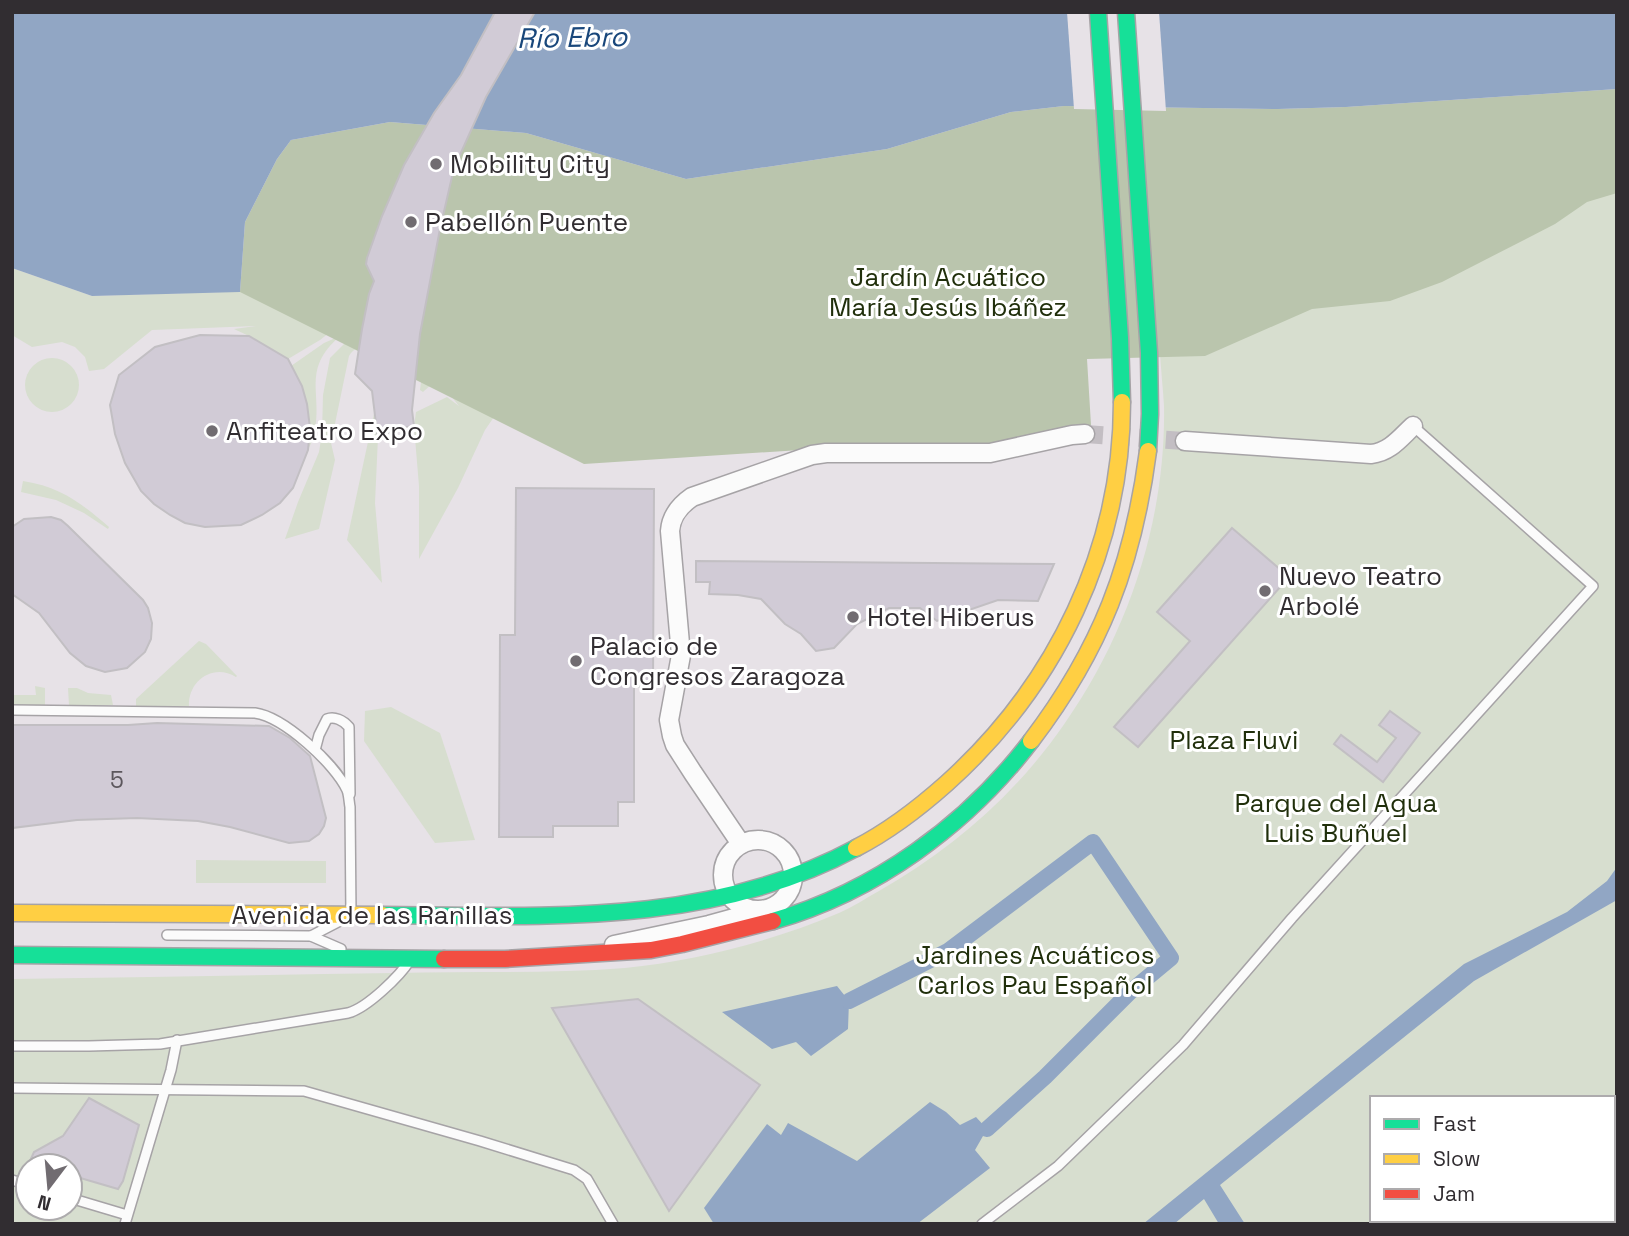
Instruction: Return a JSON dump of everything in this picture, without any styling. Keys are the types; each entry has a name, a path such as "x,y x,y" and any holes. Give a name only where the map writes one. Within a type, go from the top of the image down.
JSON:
{"main road":[{"name":"Avenida de las Ranillas","path":"12,955 493,959 621,952 675,946 752,909 793,876 838,858 881,834 939,792 1012,715 1055,655 1084,596 1110,513 1119,460 1121,354 1098,12"},
{"name":"Avenida de las Ranillas","path":"12,913 542,916 671,907 752,909 841,897 929,843 1007,770 1062,699 1088,655 1105,618 1125,569 1132,541 1148,448 1150,405 1149,353 1126,12"}],"street":[{"path":"1185,441 1371,454 1391,447 1413,426"},
{"path":"741,844 687,764 672,736 669,720 681,655 670,531 672,519 681,506 692,497 812,455 990,453 1085,433"},
{"path":"752,909 723,882 723,867 727,858 741,844 757,840 772,843 790,861 793,876"},
{"name":"Avenida de las Ranillas","path":"580,954 709,925 752,909 772,907 790,890 793,876"}],"lane":[{"path":"982,1224 1058,1166 1183,1045 1292,918 1593,586 1413,426"},
{"path":"12,710 262,714 279,721 315,750 336,774 346,790 351,807"},
{"path":"311,936 351,915 350,730 346,723 335,718 327,719 315,750"},
{"path":"167,935 311,936 359,957"},
{"path":"12,1046 160,1044 355,1011 402,972 411,958"},
{"path":"84,1203 126,1219 171,1070 177,1040"},
{"path":"12,1088 304,1091 574,1170 587,1179 613,1224"}],"green space":[{"name":"Parque del Agua Luis Buñuel","path":"1617,89 1617,1224 12,1224 12,979 539,972 652,965 734,948 814,923 854,905 933,857 1005,796 1046,749 1088,688 1108,651 1139,572 1150,532 1163,448 1164,406 1160,353"},
{"name":"Jardín Acuático María Jesús Ibáñez","path":"1617,89 1617,193 1587,202 1555,224 1442,282 1390,301 1312,309 1205,356 1087,359 1091,425 993,446 847,447 584,464 240,292 245,222 277,159 291,140 390,122 526,133 686,179 887,149 1011,112 1064,106 1278,109 1346,107"},
{"path":"12,268 92,296 508,283 348,318 320,340 288,359 234,329 256,326 152,330 104,369 89,371 85,357 75,347 62,342 32,347 12,335"},
{"path":"400,332 442,337 542,362 540,365 507,360 477,362 450,372 423,392 420,390 424,360 374,345 355,349 349,356 331,443 335,460 319,529 285,539 319,452 323,395 330,358 346,342 355,338 369,333"},
{"path":"340,336 320,360 316,383 314,437 308,450 307,407 291,366 324,343"},
{"path":"57,358 67,362 75,370 79,385 75,400 67,408 47,412 37,408 29,400 25,380 29,370 37,362"},
{"path":"514,388 485,430 458,488 419,559 419,486 414,426 416,412 447,397 459,406 447,391"},
{"path":"375,409 378,437 375,503 382,583 347,540"},
{"path":"23,481 49,487 70,497 99,518 108,529 84,513 56,500 21,492"},
{"path":"199,641 206,644 237,676 219,672 204,677 193,689 189,706 136,706 136,699"},
{"path":"35,686 45,688 45,705 12,705 12,695 36,695"},
{"path":"68,688 111,695 113,705 69,705"},
{"path":"391,707 440,733 475,840 435,843 364,741 365,711"},
{"path":"196,860 326,861 326,883 196,883"}],"water":[{"name":"Río Ebro","path":"12,12 1617,12 1617,89 1346,107 1278,109 1064,106 1011,112 887,149 686,179 526,133 390,122 291,140 277,159 245,222 240,292 92,296 12,268"},
{"path":"1617,867 1617,900 1474,981 1220,1185 1245,1224 1219,1224 1204,1199 1174,1224 1143,1224 1464,964 1567,912 1607,881"},
{"path":"837,986 849,1001 848,1029 811,1056 796,1042 772,1049 722,1012"},
{"path":"930,1102 960,1125 976,1117 987,1129 975,1150 990,1168 917,1224 714,1224 704,1208 767,1124 781,1135 788,1123 857,1161"}],"pier":[{"path":"1067,12 1159,12 1166,111 1074,109"}],"building":[{"name":"Pabellón Puente","path":"495,12 535,12 486,97 454,168 420,334 412,410 414,426 394,429 378,440 372,391 355,374 369,294 374,281 366,264 367,258 404,165 434,113 461,75"},
{"name":"Anfiteatro Expo","path":"200,335 249,336 288,359 302,386 307,404 310,428 308,450 293,488 280,503 241,525 205,527 185,523 154,504 141,491 125,463 115,434 110,405 119,375 155,347"},
{"name":"Palacio de Congresos Zaragoza","path":"516,488 654,489 653,687 634,687 634,802 618,802 618,826 553,826 553,837 499,837 500,635 515,635"},
{"path":"51,517 68,526 148,608 152,623 151,639 145,652 127,668 105,672 86,666 70,653 39,613 12,594 12,527 24,519"},
{"path":"1232,528 1289,577 1138,747 1114,727 1190,641 1157,612"},
{"path":"696,561 1054,564 1038,601 998,600 937,621 920,608 889,608 857,624 834,648 816,651 761,599 709,594 710,582 696,582"},
{"path":"1390,711 1420,733 1383,782 1334,744 1341,735 1377,762 1396,738 1379,725"},
{"path":"157,723 269,726 290,738 310,756 326,818 319,834 309,841 289,843 198,821 137,818 77,820 12,828 12,725"},
{"path":"638,999 760,1085 669,1211 552,1008"},
{"path":"89,1098 139,1125 123,1181 118,1189 84,1179 84,1152 34,1152 63,1136"}],"waterway":[{"path":"849,1001 948,951 1093,842 1171,958 1130,992 1045,1077 987,1129"}],"tunnel":[{"path":"1085,434 1185,441"}],"traffic: fast":[{"path":"1098,12 1122,402"},
{"path":"1126,12 1149,353 1148,451"},
{"path":"773,921 847,892 916,852 978,800 1006,772 1031,741"},
{"path":"382,915 564,915 684,904 743,892 800,874 856,848"},
{"path":"12,955 444,959"}],"traffic: slow":[{"path":"856,848 926,801 986,745 1020,703 1050,658 1075,611 1095,561 1110,510 1119,457 1122,402"},
{"path":"1031,741 1077,673 1110,604 1133,531 1148,451"},
{"path":"12,913 382,915"}],"traffic: jam":[{"path":"444,959 505,959 651,950 773,921"}],"place":[{"name":"Mobility City","path":"436,164"},
{"name":"Pabellón Puente","path":"411,222"},
{"name":"Anfiteatro Expo","path":"212,431"},
{"name":"Nuevo Teatro Arbolé","path":"1265,591"},
{"name":"Hotel Hiberus","path":"853,617"},
{"name":"Palacio de Congresos Zaragoza","path":"576,661"}],"park label":[{"name":"Plaza Fluvi","path":"1234,740"},
{"name":"Jardines Acuáticos Carlos Pau Español","path":"1035,970"}]}
